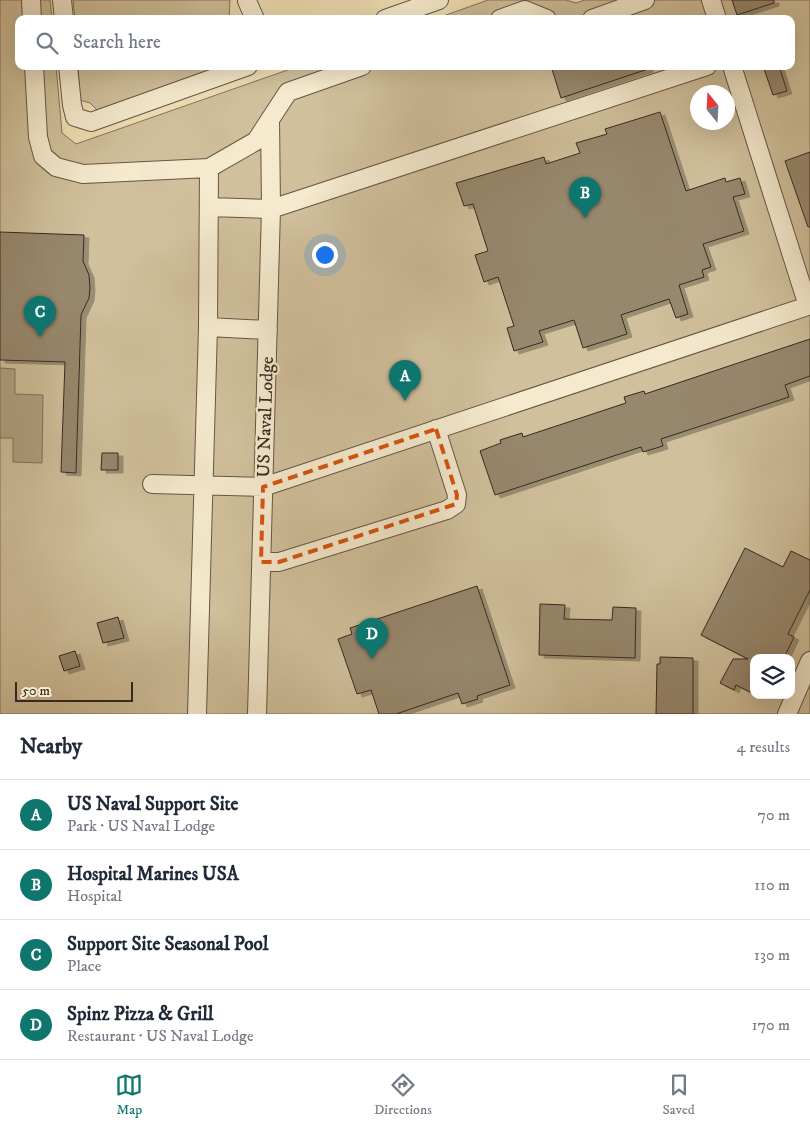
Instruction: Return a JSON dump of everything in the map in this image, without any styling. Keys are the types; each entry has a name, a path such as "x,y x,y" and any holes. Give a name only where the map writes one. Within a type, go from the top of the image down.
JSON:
{"street":[{"path":"31,0 32,15"},
{"path":"62,0 64,15"},
{"path":"242,15 247,0"},
{"path":"247,0 253,15"},
{"path":"397,15 440,0"},
{"path":"603,15 645,0"},
{"path":"711,0 716,15"},
{"path":"511,15 525,10 537,15"},
{"path":"34,70 38,137 43,156 56,167 84,174 209,168 256,140 288,92 351,70"},
{"path":"68,70 75,116 91,122 223,72"},
{"path":"209,207 271,210 695,70"},
{"path":"152,484 264,487 436,429 809,309 733,70"},
{"name":"US Naval Lodge","path":"257,714 271,210 270,119"},
{"path":"196,714 208,327 209,168"},
{"path":"208,327 268,330"},
{"path":"261,562 279,562 447,510 456,504 457,495 436,429"},
{"path":"787,714 810,660"}],"highlighted area":[{"path":"436,429 457,495 456,504 279,562 261,562 263,487"}],"shaded area":[{"path":"0,0 50,0 52,15 15,15 15,70 56,70 62,133 76,144 288,70 795,70 795,15 446,15 488,0 566,0 576,3 585,0 810,0 810,714 0,714"},
{"path":"73,0 230,0 229,15 75,15"},
{"path":"78,70 208,70 98,111 90,103 80,100"},
{"path":"0,368 15,369 15,394 43,395 42,463 13,462 13,438 0,438"}],"building":[{"path":"732,0 774,0 774,3 737,15"},
{"path":"552,70 645,70 561,98"},
{"path":"764,70 780,70 787,91 773,95"},
{"path":"660,112 686,191 725,178 726,182 740,178 745,194 733,197 744,231 703,244 711,267 702,270 704,277 679,285 688,314 676,318 669,299 621,315 627,334 583,348 574,320 539,331 543,342 514,351 507,328 514,326 498,277 484,282 475,255 488,251 473,204 464,206 456,183 544,157 546,164 580,153 576,143 607,134 605,129"},
{"path":"810,152 810,227 808,227 785,161"},
{"path":"0,232 84,235 83,261 89,275 90,288 89,298 81,315 76,473 61,472 65,362 0,360"},
{"path":"810,339 810,376 785,385 789,397 661,439 663,446 643,452 641,447 495,495 480,451 501,443 500,440 522,433 523,437 626,403 624,397 644,391 645,394"},
{"path":"102,453 118,453 118,470 101,470"},
{"path":"745,548 783,567 791,551 810,560 810,590 788,634 794,637 786,654 750,654 750,692 736,685 734,690 720,683 733,659 748,659 701,635"},
{"path":"477,586 510,685 477,696 478,699 462,704 458,693 396,714 379,714 371,690 357,694 338,639 352,634 350,628"},
{"path":"540,604 565,605 564,619 612,620 613,607 636,608 635,658 539,655"},
{"path":"118,617 124,638 103,643 97,623"},
{"path":"75,651 80,666 64,671 59,656"},
{"path":"660,657 693,658 693,714 656,714 657,664 660,664"}],"place":[{"name":"Hospital Marines USA","path":"585,218"},
{"name":"Support Site Seasonal Pool","path":"40,337"},
{"name":"US Naval Support Site","path":"405,401"},
{"name":"Spinz Pizza & Grill","path":"372,659"}]}
